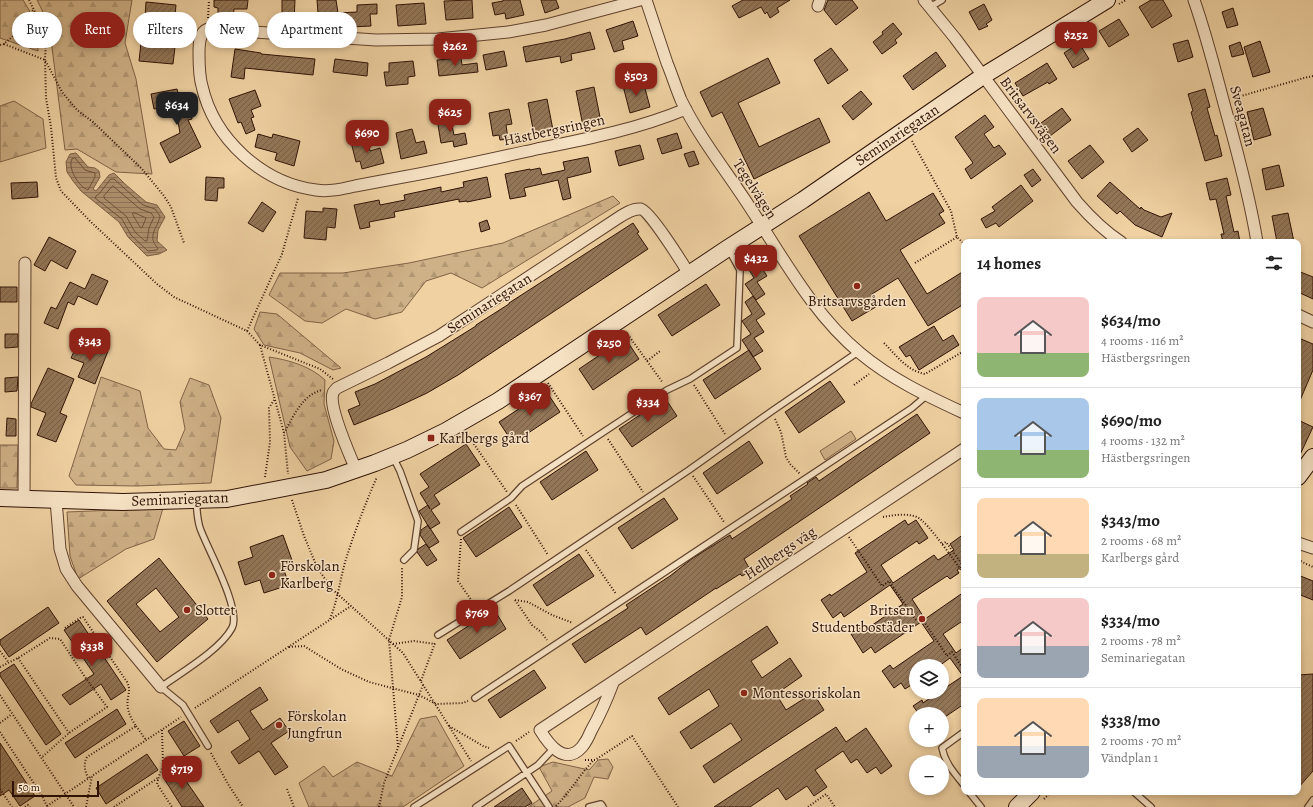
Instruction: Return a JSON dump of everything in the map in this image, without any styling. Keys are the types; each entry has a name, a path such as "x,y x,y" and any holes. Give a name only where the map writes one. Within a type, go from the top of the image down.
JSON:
{"street":[{"path":"259,33 376,40 438,39 508,32 546,25 640,0"},
{"name":"Tegelvägen","path":"646,0 674,82 686,109 787,267 820,312 838,333 858,352 901,382 926,396 961,412"},
{"name":"Seminariegatan","path":"0,498 123,502 227,499 326,480 375,464 393,456 446,431 478,413 761,226 803,200 983,76 1106,0"},
{"name":"Sveagatan","path":"1194,0 1239,157 1256,239"},
{"name":"Britsarvsvägen","path":"927,4 1077,202 1092,220 1116,239"},
{"name":"Hästbergsringen","path":"205,31 200,37 199,47 201,85 211,112 221,130 242,155 261,170 278,179 313,190 328,191 422,174 597,136 640,126 686,109"},
{"name":"Seminariegatan","path":"340,386 439,336 630,211 643,209 647,213 665,237 689,274"},
{"path":"24,499 25,263"},
{"path":"1301,316 1313,322"},
{"path":"340,386 333,392 334,408 356,470"},
{"name":"Hellbergs väg","path":"540,730 961,451"},
{"path":"1301,473 1313,457"},
{"path":"56,500 60,548 66,569 77,586 161,687"},
{"path":"1301,544 1313,548"},
{"path":"540,730 554,749 564,754 571,754 577,751 583,746 600,716 613,683"},
{"path":"1017,807 1029,795"}],"lane":[{"path":"927,4 942,0"},
{"path":"461,532 511,498 522,486 667,390 690,379 737,348 740,270 728,248"},
{"path":"438,636 509,591 689,470 730,442 772,410 858,352"},
{"path":"475,698 912,408 926,396"},
{"path":"393,456 418,521 414,550 404,560"},
{"path":"196,500 199,527 232,606 233,627 223,639 205,655 161,687 183,705 208,746"},
{"path":"961,734 942,748 943,754 951,768 961,781"},
{"path":"414,807 509,746 549,807"},
{"path":"476,807 538,766 554,749"},
{"path":"971,795 981,807"},
{"path":"1137,795 1151,807"},
{"path":"1308,807 1313,800"},
{"path":"589,807 601,804 603,807"}],"path":[{"path":"29,0 42,26 46,39 46,98 51,127 56,178 61,191 91,222 157,284 174,297 247,331 260,345 320,369 340,386"},
{"path":"208,12 209,0"},
{"path":"0,45 4,44 21,29 33,10"},
{"path":"4,44 45,60 62,92 77,110 93,122 142,169 164,196 171,207 184,244"},
{"path":"1224,102 1313,76"},
{"path":"910,137 950,211 956,237 961,241"},
{"path":"247,331 282,254 301,187"},
{"path":"915,263 956,237"},
{"path":"623,328 667,390"},
{"path":"884,343 907,367 919,373 925,374 961,353"},
{"path":"260,345 284,433 288,477"},
{"path":"646,361 660,351"},
{"path":"854,385 871,372"},
{"path":"545,379 588,443"},
{"path":"690,379 730,442"},
{"path":"284,433 299,406 317,392 340,386"},
{"path":"261,492 266,474 270,442 270,408 275,399"},
{"path":"772,410 781,432 786,457 804,480"},
{"path":"604,433 647,498"},
{"path":"330,620 352,541 365,504 379,473 375,464"},
{"path":"689,470 729,530"},
{"path":"292,499 304,536 317,567 331,588 403,653 475,767"},
{"path":"875,508 881,517 902,514 918,518 936,536 961,570"},
{"path":"461,532 458,581 478,610"},
{"path":"581,542 621,601"},
{"path":"942,544 946,542 961,563"},
{"path":"854,545 882,586 889,581 916,620 921,617 947,656 952,652 961,666"},
{"path":"398,747 389,640 402,597 402,568 404,560"},
{"path":"1301,561 1313,567"},
{"path":"509,591 532,625 541,632 552,646"},
{"path":"516,600 528,602 552,615 581,627"},
{"path":"0,732 41,794 46,807 351,606"},
{"path":"65,628 83,617 128,682 130,689 128,700 129,713 146,740"},
{"path":"421,681 438,636"},
{"path":"0,667 18,658 50,638 60,639 106,707 68,733 41,758"},
{"path":"393,644 414,641 435,644"},
{"path":"288,647 304,646 341,669 369,682 419,695 436,704 463,703 475,698"},
{"path":"0,651 8,663"},
{"path":"18,658 68,733"},
{"path":"379,807 384,782 423,685"},
{"path":"0,695 74,807"},
{"path":"0,723 12,714"},
{"path":"448,725 483,746 499,752"},
{"path":"88,778 85,766 85,760 87,757 136,726"},
{"path":"509,746 537,727 540,730"},
{"path":"162,730 163,766 157,784 172,807"},
{"path":"555,807 567,795 584,770 595,760 632,736 678,807"},
{"path":"208,746 228,784 243,807"},
{"path":"571,754 582,760 595,760"},
{"path":"86,807 92,776"},
{"path":"116,807 158,778"},
{"path":"0,789 12,807"},
{"path":"287,789 294,807"},
{"path":"808,807 826,794 835,807"},
{"path":"25,807 28,805 30,807"}],"green space":[{"path":"0,0 23,0 30,12 12,12 12,42 0,38"},
{"path":"37,0 132,0 125,43 136,79 152,174 116,172 77,149 65,150 52,48 62,48 62,12 43,12"},
{"path":"29,48 38,48 38,51"},
{"path":"14,101 43,119 46,148 0,162 0,106"},
{"path":"613,196 620,203 482,288 451,273 426,281 402,312 375,319 346,309 322,323 305,321 269,295 280,273 343,273 409,263 503,243"},
{"path":"260,312 277,314 341,368 333,370 300,353 264,345 254,329"},
{"path":"269,357 299,364 313,371 325,380 324,404 334,441 331,459 307,471 290,447"},
{"path":"101,377 140,391 148,428 164,449 176,450 185,429 180,402 190,378 209,385 221,418 211,483 137,486 76,485 69,476"},
{"path":"851,431 856,439 825,460 820,451"},
{"path":"0,445 18,445 17,488 0,488"},
{"path":"163,508 154,539 126,549 78,579 70,556 67,512"},
{"path":"436,716 464,766 403,807 309,807 299,783 324,766 333,777 357,762 392,776 420,719"},
{"path":"608,759 613,767 608,779 594,777 585,798 568,807 528,807 552,791 539,767 553,762 589,770 598,760"}],"water":[{"path":"76,153 88,167 95,168 99,171 100,177 93,189 96,191 109,175 114,173 146,202 157,205 165,217 158,230 157,241 167,250 159,254 147,256 128,237 119,222 81,191 67,172 66,162 70,154"}],"building":[{"path":"214,0 248,0 247,9 234,9 234,12 218,12 218,8 214,7"},
{"path":"282,0 295,0 294,12 282,12"},
{"path":"317,0 336,0 338,12 318,12"},
{"path":"472,0 473,18 446,20 444,1"},
{"path":"503,0 520,0 524,15 506,19 505,13 495,15 492,3"},
{"path":"541,0 556,0 559,8 545,13"},
{"path":"743,0 790,0 777,8 779,12 770,18 767,12 765,14 761,7 739,18 732,6"},
{"path":"828,0 852,0 858,8 836,25 824,10"},
{"path":"1151,0 1163,0 1172,16 1152,28 1139,7"},
{"path":"146,2 176,5 175,12 145,12"},
{"path":"424,3 426,24 398,26 396,5"},
{"path":"377,4 377,14 370,14 371,26 357,27 357,5"},
{"path":"984,4 992,20 986,24 988,26 979,30 969,12"},
{"path":"1233,8 1238,25 1227,28 1222,12"},
{"path":"1119,19 1129,35 1109,47 1099,31"},
{"path":"633,21 638,36 622,41 624,49 614,52 606,30"},
{"path":"893,23 902,34 895,40 897,43 882,54 873,42"},
{"path":"590,32 595,49 571,54 572,60 561,63 560,56 526,62 523,47 565,39"},
{"path":"1188,40 1193,57 1178,62 1173,44"},
{"path":"1260,41 1270,72 1253,77 1244,47"},
{"path":"1240,42 1244,54 1232,57 1229,46"},
{"path":"1079,43 1089,59 1073,68 1064,53"},
{"path":"140,48 175,48 173,64 139,61"},
{"path":"831,48 848,70 828,84 814,60"},
{"path":"235,49 261,54 315,59 313,75 245,68 244,79 231,77"},
{"path":"504,51 507,66 486,70 483,55"},
{"path":"936,52 946,66 913,90 903,76"},
{"path":"461,58 462,65 477,63 478,72 439,76 437,60"},
{"path":"768,58 780,83 738,103 759,147 819,118 830,142 754,179 722,112 712,117 700,92"},
{"path":"335,59 368,63 367,76 333,72"},
{"path":"413,61 415,76 408,77 408,84 386,86 384,72 389,72 389,63"},
{"path":"1047,63 1057,79 1049,84 1048,82 1023,96 1015,83"},
{"path":"643,81 650,107 630,113 623,86"},
{"path":"594,87 601,122 583,126 576,91"},
{"path":"177,89 181,105 189,104 192,119 188,120 201,147 170,163 160,143 180,133 175,105 154,109 151,94"},
{"path":"1205,89 1210,107 1207,108 1215,136 1217,135 1222,156 1205,161 1191,112 1193,111 1188,94"},
{"path":"255,90 261,106 251,110 254,117 251,118 255,130 246,134 241,122 238,123 229,99"},
{"path":"861,91 872,104 853,120 842,106"},
{"path":"547,99 553,130 534,134 528,103"},
{"path":"1062,108 1071,120 1050,136 1041,123"},
{"path":"1263,108 1271,135 1254,140 1247,112"},
{"path":"509,109 512,124 506,125 508,139 500,140 499,135 493,136 489,113"},
{"path":"985,115 994,127 984,134 994,148 999,145 1006,154 971,179 965,169 973,163 955,137"},
{"path":"450,116 454,135 465,133 467,144 454,147 453,141 441,143 437,119"},
{"path":"1138,128 1148,140 1132,152 1123,139"},
{"path":"412,129 416,143 424,141 427,153 401,159 396,133"},
{"path":"677,133 682,148 662,154 657,139"},
{"path":"258,134 272,138 273,134 300,141 294,166 275,160 277,153 255,147"},
{"path":"366,138 370,151 380,148 384,163 362,169 360,161 356,162 351,142"},
{"path":"640,145 644,159 619,166 615,151"},
{"path":"1090,145 1104,162 1082,179 1068,161"},
{"path":"694,151 699,164 689,167 684,154"},
{"path":"588,157 591,172 567,178 571,198 563,200 558,180 524,188 526,196 510,199 505,174 540,168 542,175 565,170 563,162"},
{"path":"1279,165 1284,186 1266,190 1262,169"},
{"path":"1033,169 1041,180 1032,187 1024,175"},
{"path":"206,177 224,178 224,188 218,188 217,201 205,200"},
{"path":"487,177 491,197 467,202 459,202 459,199 394,212 395,217 369,222 370,227 360,229 354,205 379,200 380,205 405,200 404,195 441,187 441,192 464,187 463,182"},
{"path":"1227,178 1231,195 1226,196 1234,232 1238,231 1239,239 1222,239 1221,234 1224,234 1216,199 1210,200 1206,183"},
{"path":"37,182 38,197 12,199 11,183"},
{"path":"1110,182 1140,209 1141,207 1144,210 1161,217 1172,213 1162,237 1135,225 1120,211 1117,214 1097,196"},
{"path":"1021,185 1033,201 999,227 996,223 986,228 981,219 995,211 992,207"},
{"name":"Britsarvsgården","path":"869,192 886,221 933,193 944,211 939,214 945,223 900,250 927,294 961,273 961,306 928,326 898,278 872,294 879,305 852,321 799,236"},
{"path":"262,202 276,212 263,232 248,223"},
{"path":"323,208 337,209 335,228 327,227 326,240 304,238 306,211 323,212"},
{"path":"1288,213 1293,239 1276,239 1272,216"},
{"path":"487,220 490,229 481,232 479,223"},
{"path":"633,223 639,232 637,233 648,249 458,375 427,393 354,425 348,410 360,405 355,392 375,384 426,357"},
{"path":"49,237 76,251 67,269 51,260 45,271 34,265"},
{"path":"756,259 767,276 757,282 765,294 756,300 745,284 754,278 746,265"},
{"path":"1301,272 1313,277 1313,299 1301,293"},
{"path":"92,274 108,281 97,305 78,296 74,305 68,302 58,329 44,323 51,307 56,309 70,282 85,289"},
{"path":"706,284 720,305 672,336 658,315"},
{"path":"0,287 17,287 17,302 0,302"},
{"path":"753,296 765,314 756,320 764,332 754,338 763,351 753,357 742,340 751,334 742,321 752,314 745,302"},
{"path":"934,326 943,341 953,335 959,345 919,370 910,355 906,357 899,347"},
{"path":"5,334 18,334 18,347 5,348"},
{"path":"625,338 639,359 593,390 579,369"},
{"path":"1301,339 1313,344 1313,370 1301,398"},
{"path":"90,344 108,351 95,384 78,377 84,363 71,358 76,347 87,351"},
{"path":"749,350 761,369 715,399 703,380"},
{"path":"48,368 74,379 60,413 67,416 56,442 37,435 46,413 31,407"},
{"path":"18,377 17,391 5,392 5,378"},
{"path":"830,381 845,402 799,433 785,412"},
{"path":"546,391 560,412 513,443 499,422"},
{"path":"665,398 677,416 632,447 619,429"},
{"path":"917,414 930,433 744,559 751,571 742,576 740,574 716,588 646,635 641,627 585,663 572,644 628,608 626,605 670,576 693,558 730,535 732,539 792,499 790,496 808,484 807,483 816,477 819,481"},
{"path":"7,418 16,419 16,436 6,436"},
{"path":"1301,421 1313,427 1301,453"},
{"path":"749,441 763,463 717,494 703,473"},
{"path":"466,444 480,465 434,495 440,504 431,510 440,523 430,529 419,511 428,505 420,493 429,487 420,474"},
{"path":"586,451 598,470 552,500 540,482"},
{"path":"664,498 678,519 632,549 618,528"},
{"path":"509,507 522,527 476,557 463,538"},
{"name":"Britsen Studentbostäder","path":"905,520 908,525 916,520 928,538 919,544 917,541 881,565 893,583 934,555 938,560 954,550 950,544 961,536 961,567 957,570 959,573 950,579 947,576 912,599 925,619 961,594 961,622 943,634 956,653 961,649 961,673 950,658 909,659 909,686 905,689 901,683 894,688 882,671 890,665 893,669 934,641 921,622 875,653 871,647 863,653 851,634 860,628 862,632 903,604 890,585 844,617 841,612 833,618 821,600 830,594 831,596 867,572 855,553"},
{"path":"428,525 439,542 429,548 420,535 421,530"},
{"path":"283,535 293,563 284,570 289,585 264,593 260,580 245,585 238,562 253,557 250,547"},
{"path":"426,544 437,560 427,566 417,552 418,549"},
{"path":"579,554 594,576 547,606 533,585"},
{"name":"Slottet","path":"159,558 208,619 157,662 107,601","holes":["156,588 179,617 160,632 136,604"]},
{"path":"1301,576 1313,581 1313,600 1301,595"},
{"path":"48,607 59,623 9,657 0,644 0,640"},
{"path":"494,609 506,629 460,659 447,640"},
{"path":"79,620 126,690 111,700 101,684 70,705 62,695 94,674 64,630"},
{"path":"767,626 778,643 751,661 762,678 790,658 802,676 776,694 786,710 813,693 824,710 714,783 703,766 742,740 731,723 691,749 680,732 719,706 709,689 669,715 658,698"},
{"path":"14,664 61,734 46,745 0,676 0,673"},
{"path":"534,670 546,688 500,718 488,700"},
{"path":"1313,674 1313,771 1301,785 1301,675"},
{"name":"Britsen Studentbostäder","path":"961,677 961,706 949,714 949,707 913,706 922,700 923,703 929,699 949,699 949,685"},
{"path":"260,687 268,700 250,711 263,730 280,718 289,731 271,743 288,767 275,775 259,751 239,764 231,752 250,739 238,720 218,733 210,721"},
{"path":"117,709 126,724 75,758 65,743"},
{"path":"184,721 200,746 184,756 168,731"},
{"path":"836,727 846,742 866,728 892,766 881,774 876,767 867,773 857,759 851,763 843,751 815,770 827,787 814,796 807,786 786,800 778,788 750,807 714,807"},
{"path":"0,743 35,796 20,806 9,790 0,796"},
{"path":"147,754 158,770 106,804 96,788"},
{"path":"177,768 204,807 182,807 163,777"},
{"path":"522,788 532,803 525,807 494,807"}],"place":[{"name":"Britsarvsgården","path":"857,286"},
{"name":"Karlbergs gård","path":"431,438"},
{"name":"Förskolan Karlberg","path":"272,575"},
{"name":"Slottet","path":"187,610"},
{"name":"Britsen Studentbostäder","path":"922,619"},
{"name":"Montessoriskolan","path":"744,693"},
{"name":"Förskolan Jungfrun","path":"279,725"}]}
